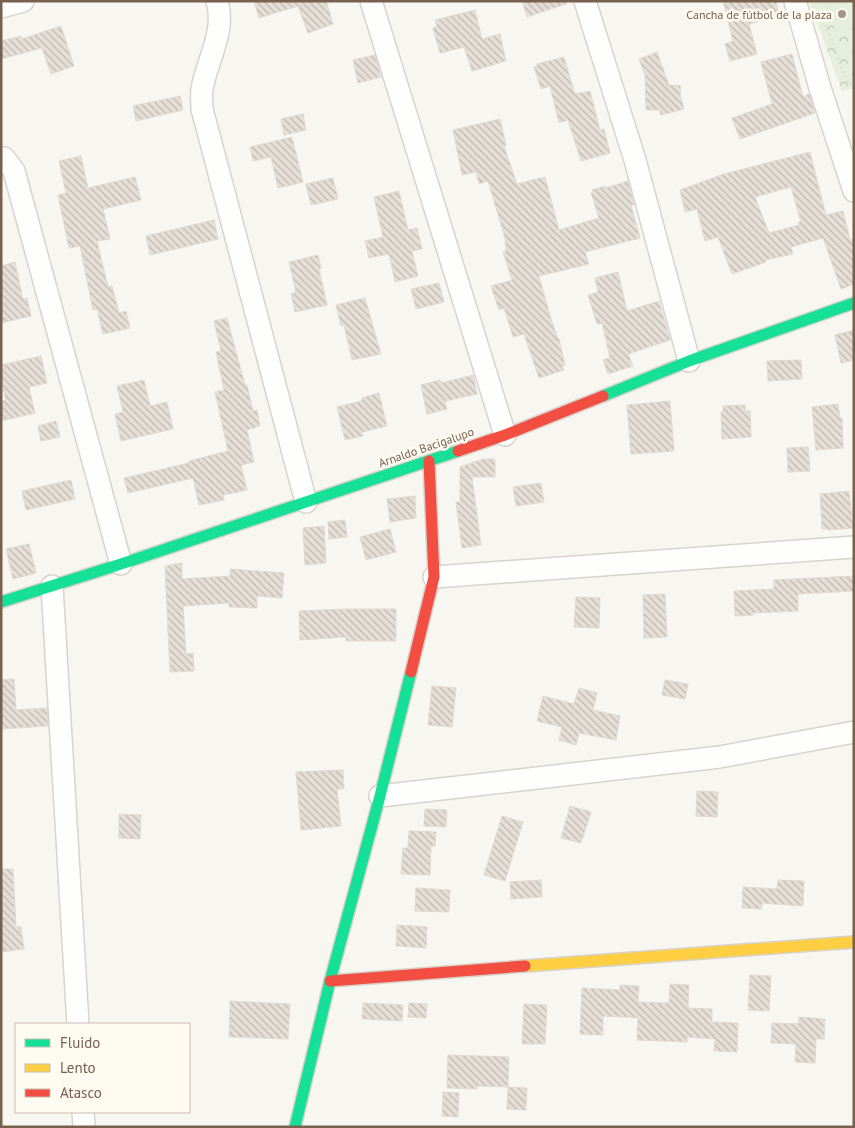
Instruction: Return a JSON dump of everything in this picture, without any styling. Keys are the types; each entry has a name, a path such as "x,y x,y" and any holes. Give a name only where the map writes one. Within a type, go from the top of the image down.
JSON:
{"street":[{"path":"1,7 22,1"},
{"path":"217,1 219,8 218,34 202,90 202,109 306,502"},
{"path":"371,1 505,435"},
{"path":"585,1 635,160 689,361"},
{"path":"795,1 820,88 854,191"},
{"path":"3,158 14,171 121,564"},
{"name":"Arnaldo Bacigalupo","path":"1,602 121,564 505,435 689,361 854,303"},
{"path":"295,1127 330,981 380,796 434,577 428,461"},
{"path":"434,577 854,547"},
{"path":"52,586 78,1023"},
{"path":"380,796 720,757 854,732"},
{"path":"330,981 854,942"},
{"path":"83,1113 84,1127"}],"path":[{"path":"820,10 848,84 854,83"}],"green space":[{"path":"809,1 854,1 854,88 842,91"},
{"name":"Cancha de fútbol de la plaza","path":"825,1 854,1 854,27 836,33"}],"building":[{"path":"254,1 326,1 333,24 308,33 298,6 259,18"},
{"path":"522,1 566,1 566,4 527,17"},
{"path":"723,1 776,1 779,16 749,24 757,54 730,61 725,44 733,41"},
{"path":"475,10 482,39 500,34 506,61 472,71 464,47 440,53 433,28 437,27 435,20"},
{"path":"61,26 74,66 51,74 42,48 1,59 1,41 21,36 22,39"},
{"path":"657,52 669,85 681,86 680,95 684,109 661,115 659,110 646,110 645,75 639,59"},
{"path":"792,54 803,97 809,94 815,113 740,139 732,118 772,104 761,62"},
{"path":"375,55 381,77 358,83 353,60"},
{"path":"564,57 575,94 590,91 600,130 604,129 610,153 581,161 568,120 559,123 550,86 541,89 534,67 537,64"},
{"path":"180,96 183,110 136,121 133,106"},
{"path":"303,114 306,130 284,135 281,119"},
{"path":"500,119 506,145 504,146 517,184 545,177 559,230 599,218 591,193 593,192 592,190 628,181 634,205 631,205 640,238 585,252 589,264 539,276 551,319 559,339 565,365 562,366 564,370 539,378 524,334 513,337 504,308 499,310 491,286 512,280 503,252 506,251 505,238 488,181 479,184 476,172 462,175 453,130"},
{"path":"292,137 303,182 278,188 271,157 253,161 250,147"},
{"path":"810,152 826,215 843,211 850,240 854,239 854,284 841,289 823,238 791,247 793,254 765,260 766,262 732,274 718,237 705,241 697,209 685,212 680,190 724,174","holes":["791,187 801,222 798,222 799,225 769,233 755,197"]},
{"path":"81,156 88,188 135,177 141,200 103,209 110,239 97,241 108,287 112,286 119,313 126,311 130,328 103,334 97,309 93,310 80,246 69,248 58,195 66,193 59,161"},
{"path":"333,178 338,199 311,205 306,184"},
{"path":"399,191 408,230 417,228 422,249 412,251 418,276 395,282 389,254 369,258 365,241 383,237 374,197"},
{"path":"214,220 218,239 150,255 146,236"},
{"path":"318,255 327,305 295,312 291,294 296,292 289,262"},
{"path":"15,262 23,299 27,298 31,316 1,323 1,266"},
{"path":"618,272 627,311 659,301 670,340 628,354 633,366 608,374 603,360 610,358 602,323 597,324 588,295 598,292 595,278"},
{"path":"439,283 444,302 416,309 411,289"},
{"path":"365,298 381,354 352,360 344,325 341,326 336,305"},
{"path":"227,318 245,385 247,385 253,411 257,410 260,426 247,430 254,462 241,465 247,490 223,495 224,500 199,505 193,478 128,493 124,478 189,463 189,461 228,451 215,392 224,390 216,352 221,351 214,321"},
{"path":"854,330 854,360 841,363 835,335"},
{"path":"41,356 47,383 29,387 35,413 1,421 1,401 6,400 1,381 1,365"},
{"path":"801,360 802,379 768,381 767,361"},
{"path":"473,375 477,394 445,401 447,409 427,414 421,385 440,380 441,383"},
{"path":"144,380 150,406 167,402 173,429 121,441 115,414 123,412 117,386"},
{"path":"379,393 387,426 362,432 363,436 345,440 337,407 362,401 362,398"},
{"path":"670,401 674,451 631,454 627,405"},
{"path":"838,404 840,418 842,418 843,448 816,450 812,407"},
{"path":"745,405 745,411 750,411 751,437 722,439 721,412 723,412 723,406"},
{"path":"56,421 60,437 41,441 38,426"},
{"path":"808,447 810,471 788,472 787,448"},
{"path":"483,459 495,459 495,477 472,477 481,545 462,548 456,502 460,502 460,467"},
{"path":"71,480 75,499 26,510 22,491"},
{"path":"541,483 544,502 516,506 513,487"},
{"path":"849,491 853,528 822,529 820,494"},
{"path":"415,496 416,518 390,522 387,499"},
{"path":"345,520 347,537 329,539 328,522"},
{"path":"324,526 326,563 305,565 303,528"},
{"path":"390,529 396,552 366,560 360,537"},
{"path":"29,544 36,573 13,579 6,549"},
{"path":"182,563 182,579 230,576 230,569 284,573 282,598 257,596 257,608 229,607 229,603 183,606 186,654 193,653 194,671 170,672 165,566"},
{"path":"854,576 854,591 798,594 798,611 753,613 753,615 735,616 734,591 774,589 774,580"},
{"path":"665,594 667,637 644,638 643,595"},
{"path":"576,597 600,598 599,628 574,627"},
{"path":"396,609 396,641 346,641 346,637 300,640 299,611"},
{"path":"14,679 16,710 47,708 48,726 1,729 1,680"},
{"path":"665,680 688,684 685,699 662,695"},
{"path":"432,686 456,688 452,727 428,725"},
{"path":"579,688 597,693 593,710 620,716 616,740 579,733 576,745 559,740 562,727 537,721 543,696 574,704"},
{"path":"343,770 344,789 337,789 341,826 301,830 296,772"},
{"path":"697,791 718,792 717,817 696,816"},
{"path":"570,806 591,812 581,843 561,838"},
{"path":"425,809 447,810 446,827 424,826"},
{"path":"119,814 141,815 140,839 119,838"},
{"path":"502,816 523,822 505,881 484,875"},
{"path":"409,831 436,832 435,846 431,846 430,875 401,874 403,848 408,848"},
{"path":"1,869 13,869 16,927 21,927 24,949 1,952"},
{"path":"541,880 542,897 511,899 510,882"},
{"path":"778,880 804,881 803,906 762,903 762,909 742,908 743,887 777,889"},
{"path":"416,888 450,890 449,912 415,911"},
{"path":"397,925 427,927 426,948 396,946"},
{"path":"750,975 771,976 769,1011 748,1010"},
{"path":"670,984 689,985 688,1008 712,1009 712,1022 738,1023 737,1052 714,1051 715,1039 687,1037 687,1042 637,1040 638,1018 603,1016 603,1035 580,1034 582,988 620,990 620,985 639,986 638,1002 669,1003"},
{"path":"230,1001 290,1004 288,1039 229,1037"},
{"path":"363,1003 403,1005 402,1021 362,1019"},
{"path":"409,1003 427,1004 426,1018 408,1017"},
{"path":"524,1004 547,1005 545,1044 522,1044"},
{"path":"799,1017 825,1019 824,1039 816,1039 815,1063 795,1062 796,1044 771,1043 772,1023 798,1024"},
{"path":"448,1055 509,1057 508,1087 477,1086 477,1089 447,1088"},
{"path":"508,1087 527,1088 526,1110 507,1109"},
{"path":"443,1092 459,1093 458,1117 442,1116"}],"traffic: fast":[{"path":"603,396 689,361 854,303"},
{"path":"1,602 121,564 458,451"},
{"path":"295,1127 330,981 411,672"}],"traffic: slow":[{"path":"525,966 854,942"}],"traffic: jam":[{"path":"458,451 505,435 603,396"},
{"path":"411,672 434,577 429,461"},
{"path":"330,981 525,966"}],"place":[{"name":"Cancha de fútbol de la plaza","path":"842,14"}]}
